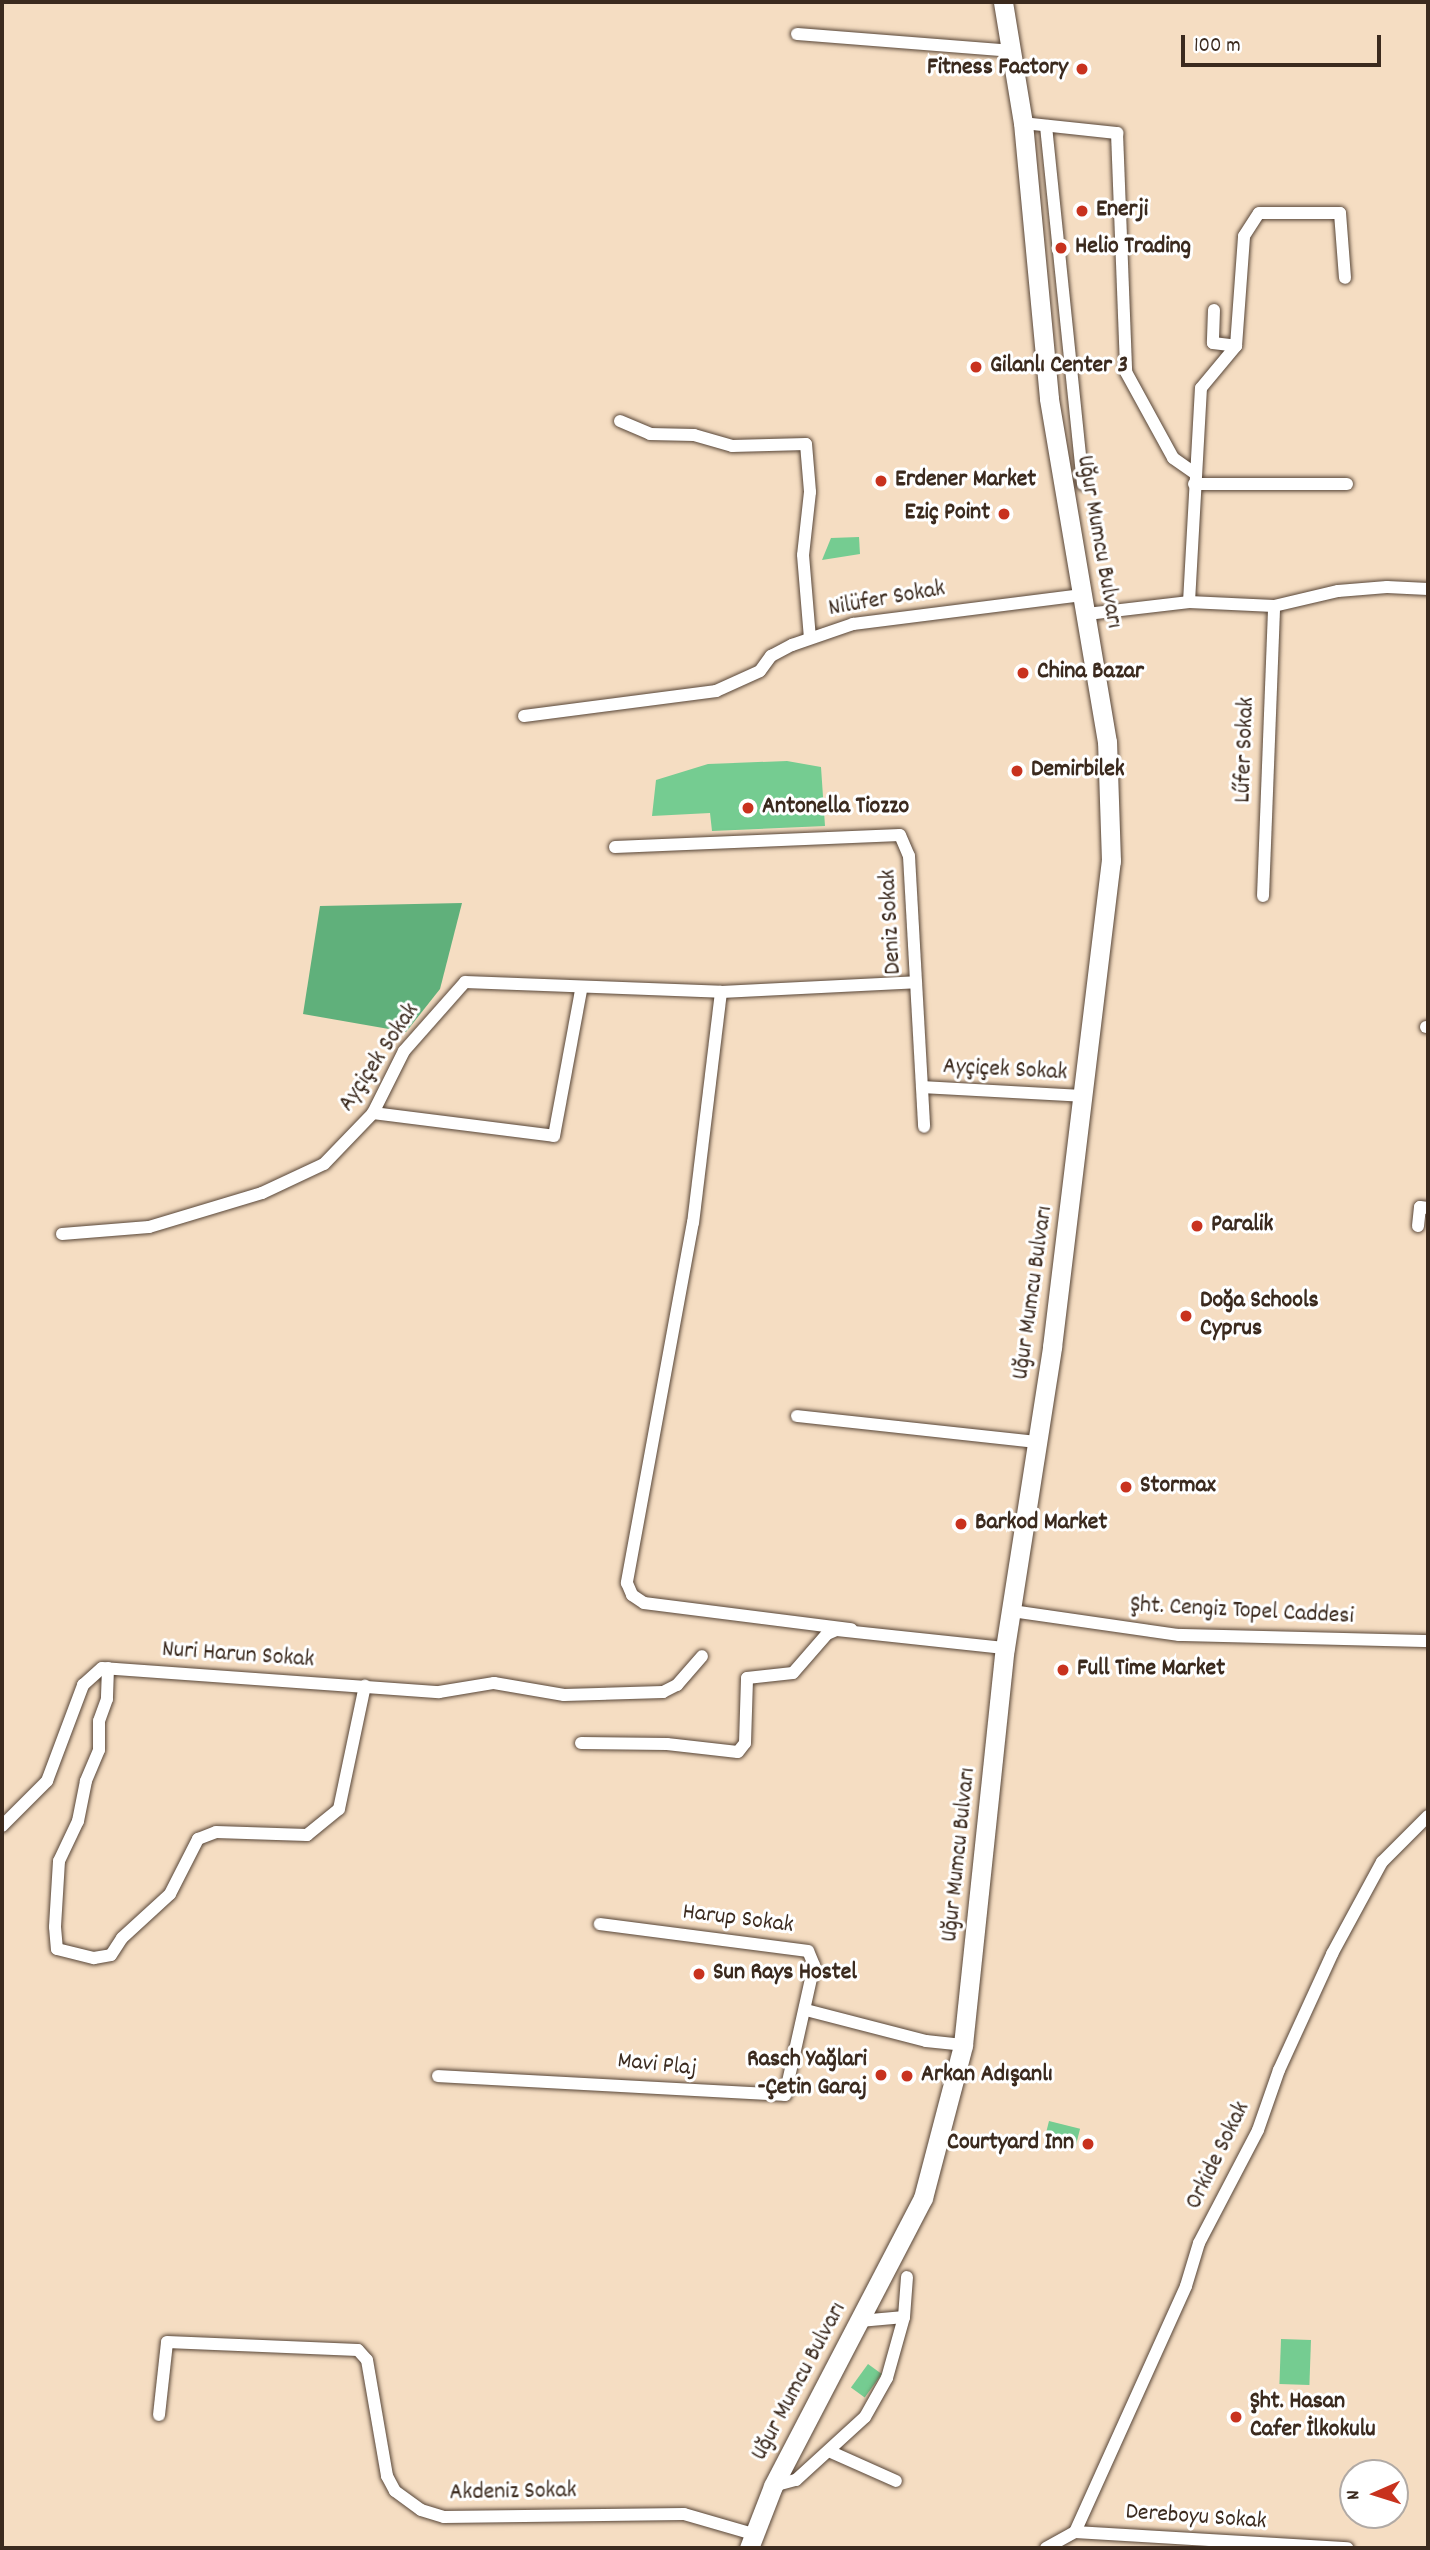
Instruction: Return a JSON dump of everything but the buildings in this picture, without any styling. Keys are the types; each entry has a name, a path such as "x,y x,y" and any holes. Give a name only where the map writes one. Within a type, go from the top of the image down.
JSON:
{"main road":[{"name":"Uğur Mumcu Bulvarı","path":"751,2541 773,2486 923,2197 963,2045 1005,1648 1038,1442 1085,1096 1111,861 1111,806 1084,605 1049,398 1023,123 1003,2"}],"street":[{"path":"797,34 1013,51"},
{"path":"1023,123 1117,133 1126,372 1173,458 1195,479 1346,484"},
{"path":"1046,126 1083,484"},
{"path":"1189,602 1201,388 1236,346 1244,236 1259,213 1340,213 1345,278"},
{"path":"1214,310 1213,343 1236,346"},
{"path":"620,421 650,434 694,435 732,446 806,444 810,492 803,555 810,638"},
{"name":"Nilüfer Sokak","path":"524,716 716,691 760,671 771,656 810,638 853,624 1084,605 1189,602 1274,606 1338,591 1387,586 1428,589"},
{"name":"Lűfer Sokak","path":"1263,896 1274,606"},
{"name":"Deniz Sokak","path":"614,846 900,835 909,856 924,1127"},
{"name":"Ayçiçek Sokak","path":"62,1234 149,1227 262,1193 324,1164 373,1113 404,1051 465,982 580,990 721,992 916,982"},
{"path":"373,1113 554,1136 580,990"},
{"path":"721,992 693,1222 627,1583 632,1595 644,1603 1005,1648"},
{"name":"Ayçiçek Sokak","path":"923,1087 1085,1096"},
{"path":"1418,1226 1420,1207 1428,1208"},
{"path":"797,1416 1038,1442"},
{"name":"Şht. Cengiz Topel Caddesi","path":"1012,1611 1179,1635 1428,1641"},
{"path":"581,1743 667,1744 738,1752 745,1743 747,1678 793,1673 827,1634 851,1629"},
{"name":"Nuri Harun Sokak","path":"108,1668 439,1692 494,1683 564,1695 663,1692 677,1685 702,1656"},
{"path":"2,1826 47,1781 83,1685 102,1668 108,1668 107,1699 99,1721 99,1750 86,1781 78,1821 58,1861 57,1949 94,1958 111,1955 122,1938 170,1894 198,1839 216,1832 307,1835 339,1810 365,1686"},
{"name":"Orkide Sokak","path":"1075,2532 1186,2286 1199,2244 1258,2130 1279,2070 1332,1954 1382,1862 1428,1816"},
{"name":"Harup Sokak","path":"600,1924 803,1948 812,1956 814,1965 806,2010"},
{"path":"806,2010 926,2041 963,2045"},
{"name":"Mavi Plaj","path":"438,2076 785,2095 806,2010"},
{"path":"773,2486 796,2480 831,2452 865,2417 887,2378 904,2317 907,2277"},
{"path":"860,2321 904,2317"},
{"name":"Akdeniz Sokak","path":"159,2415 167,2342 358,2350 367,2360 387,2476 396,2491 421,2510 444,2517 684,2514 751,2541"},
{"path":"831,2452 896,2480"},
{"path":"1046,2548 1075,2532"},
{"name":"Dereboyu Sokak","path":"1075,2532 1268,2546 1348,2548"}],"green space":[{"path":"859,537 860,554 822,560 831,538"},
{"path":"787,761 821,767 825,826 712,831 710,813 652,816 656,780 708,764"},
{"path":"462,903 440,989 406,1032 303,1014 320,906"},
{"path":"1049,2121 1080,2129 1075,2149 1044,2141"},
{"path":"1281,2339 1311,2340 1309,2385 1279,2384"},
{"path":"868,2364 882,2374 865,2397 851,2387"}],"place":[{"name":"Fitness Factory","path":"1082,69"},
{"name":"Enerji","path":"1082,211"},
{"name":"Helio Trading","path":"1061,248"},
{"name":"Gilanlı Center 3","path":"976,367"},
{"name":"Erdener Market","path":"881,481"},
{"name":"Eziç Point","path":"1004,514"},
{"name":"China Bazar","path":"1023,673"},
{"name":"Demirbilek","path":"1017,771"},
{"name":"Antonella Tiozzo","path":"748,808"},
{"name":"Paralik","path":"1197,1226"},
{"name":"Doğa Schools Cyprus","path":"1186,1316"},
{"name":"Stormax","path":"1126,1487"},
{"name":"Barkod Market","path":"961,1524"},
{"name":"Full Time Market","path":"1063,1670"},
{"name":"Sun Rays Hostel","path":"699,1974"},
{"name":"Rasch Yağlari -Çetin Garaj","path":"881,2075"},
{"name":"Arkan Adışanlı","path":"907,2076"},
{"name":"Courtyard Inn","path":"1088,2144"},
{"name":"Şht. Hasan Cafer İlkokulu","path":"1236,2417"}]}
